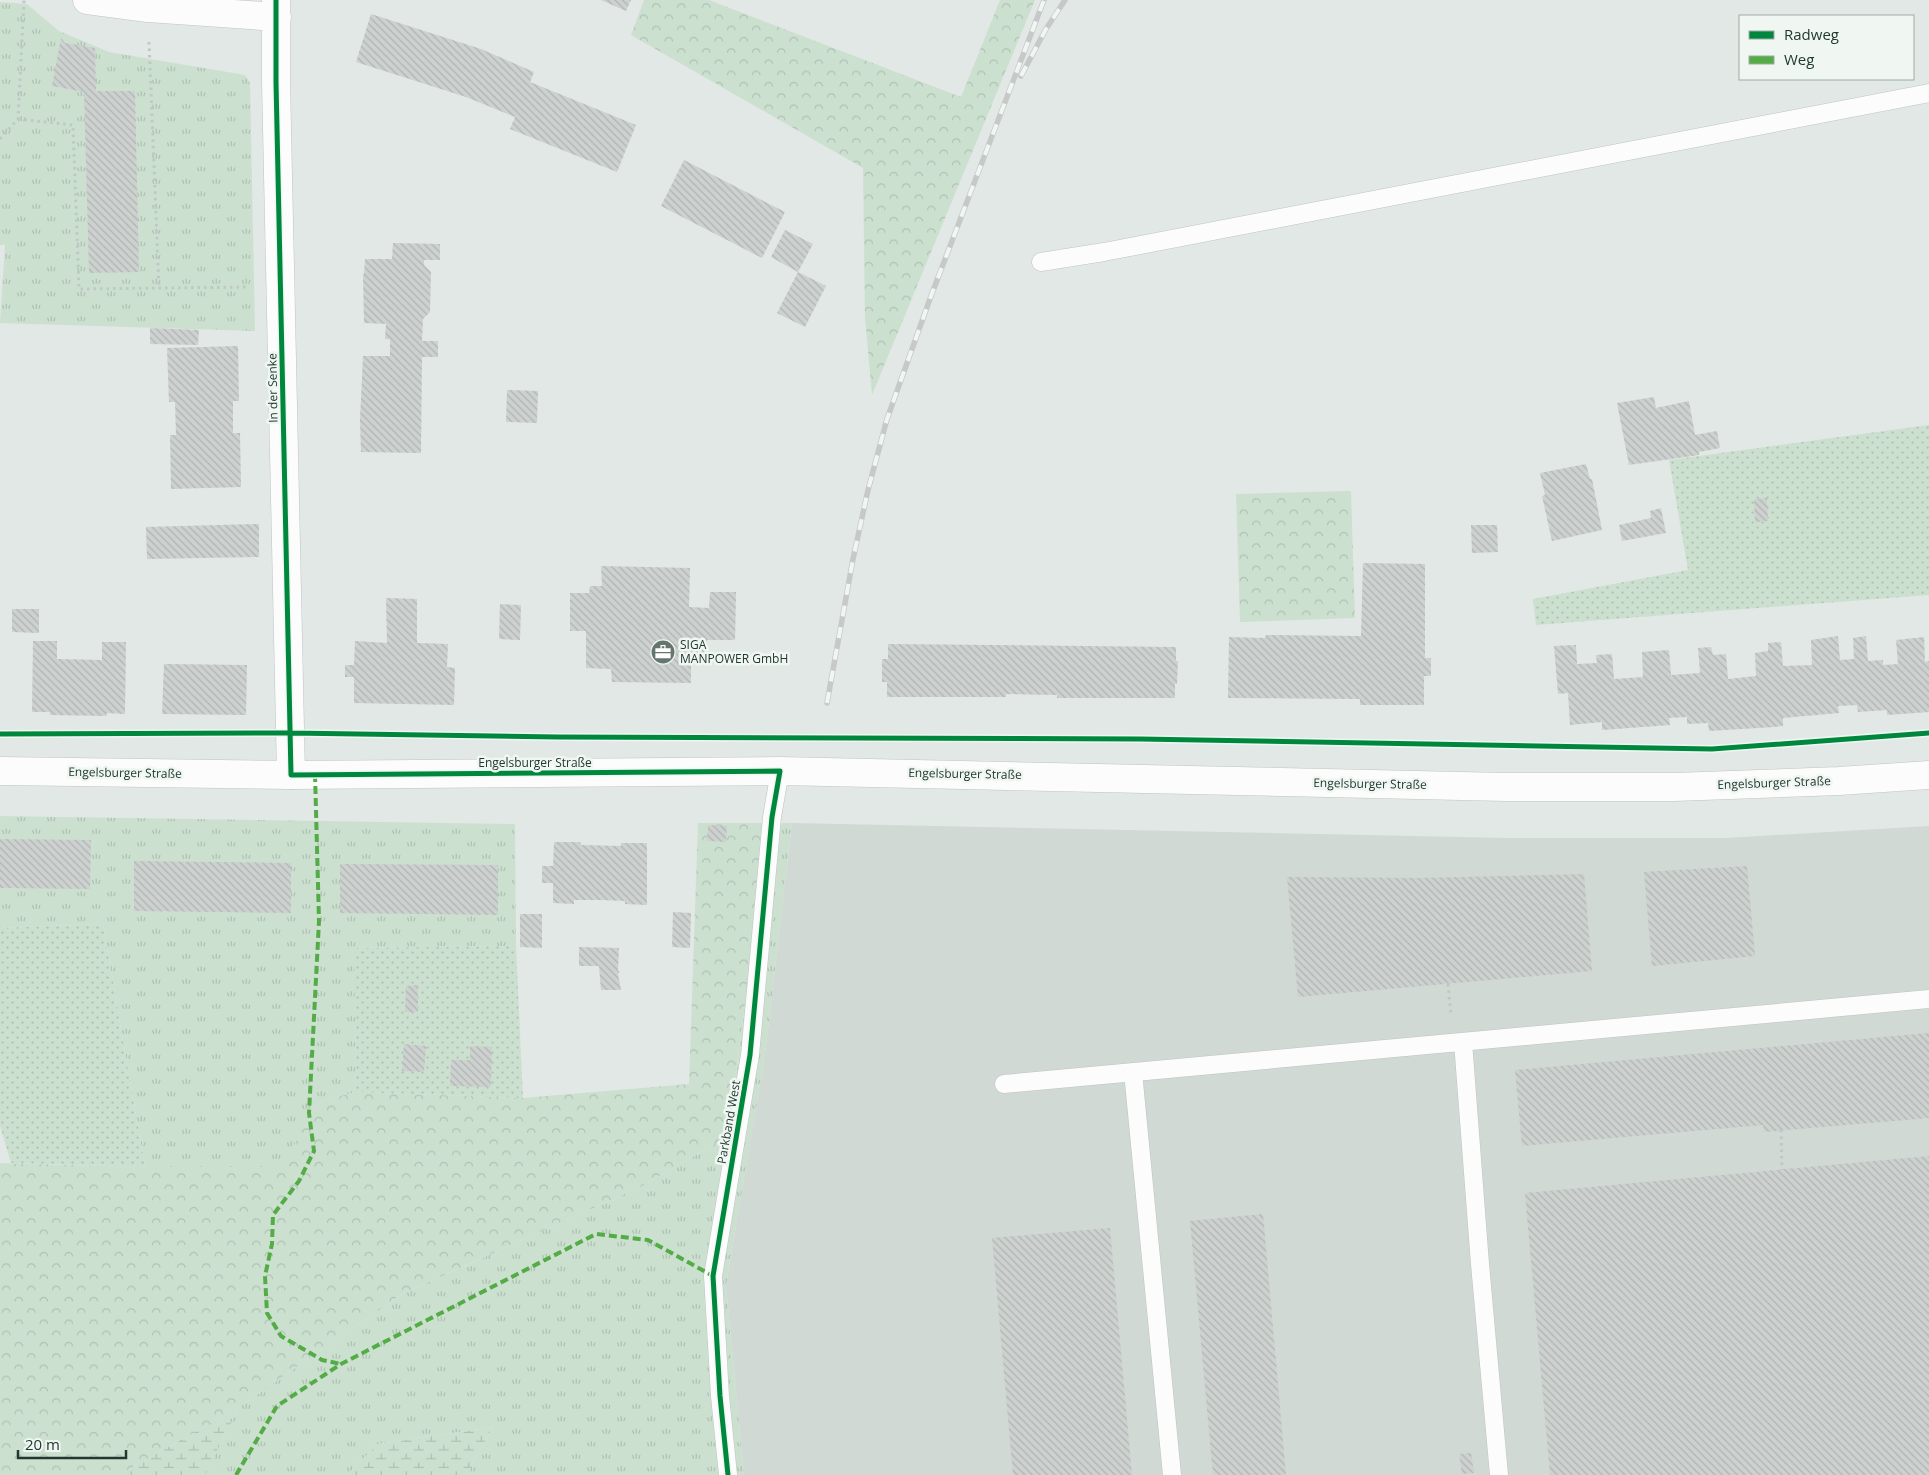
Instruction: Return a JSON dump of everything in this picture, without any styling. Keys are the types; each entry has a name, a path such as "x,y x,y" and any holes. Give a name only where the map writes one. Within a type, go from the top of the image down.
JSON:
{"street":[{"path":"87,0 276,8"},
{"name":"In der Senke","path":"276,8 291,775"},
{"name":"Engelsburger Straße","path":"0,771 291,775 780,771 1506,788 1674,787 1839,781 1929,775"}],"lane":[{"path":"1041,262 1104,252 1929,93"},
{"name":"Parkband West","path":"728,1475 720,1396 713,1276 750,1056 772,817 780,771"},
{"path":"1004,1084 1929,999"},
{"path":"1463,1042 1499,1475"},
{"path":"1133,1072 1172,1475"}],"path":[{"path":"0,140 18,119 24,0"},
{"path":"148,4 159,288"},
{"path":"18,119 73,125 78,289 281,286"},
{"path":"1781,1130 1782,1170"}],"shaded area":[{"path":"792,823 1506,838 1726,838 1929,826 1929,1475 744,1475 726,1285 765,1054"}],"green space":[{"path":"644,0 709,0 961,97 1000,0 1035,0 872,395 865,318 863,168 631,35"},
{"path":"0,2 27,4 59,31 109,52 245,75 250,83 255,331 0,323 5,245 0,245"},
{"path":"1929,425 1929,595 1536,625 1533,599 1688,570 1669,460"},
{"path":"1351,491 1355,618 1240,622 1236,494"},
{"path":"0,816 515,824 516,946 355,948 356,1092 321,1101 281,1167 145,1167 103,924 0,928"},
{"path":"698,823 769,823 736,1072 725,1138 642,1186 402,1294 239,1407 119,1475 0,1475 0,1163 145,1167 280,1167 321,1101 356,1092 523,1098 689,1084"},
{"path":"769,823 792,823 765,1054 726,1285 744,1475 466,1475 493,1427 378,1444 347,1475 205,1475 239,1407 402,1294 642,1186 725,1138 736,1072"},
{"path":"103,924 145,1167 11,1163 0,1126 0,928"},
{"path":"516,946 523,1098 356,1092 354,948"},
{"path":"239,1407 205,1475 119,1475"},
{"path":"493,1427 466,1475 347,1475 378,1444"}],"building":[{"path":"601,0 631,0 626,11"},
{"path":"371,14 481,49 534,72 530,82 636,125 617,172 510,129 515,117 466,97 356,62"},
{"path":"61,38 65,43 95,48 96,91 135,91 139,272 89,273 84,92 52,86"},
{"path":"684,160 785,212 762,258 661,206"},
{"path":"785,230 813,244 798,272 771,257"},
{"path":"393,243 440,244 440,260 424,260 424,265 431,272 430,312 423,319 422,341 438,341 438,357 422,357 421,453 361,452 360,420 363,356 390,356 390,339 385,339 386,324 364,323 363,274 365,259 392,259"},
{"path":"798,272 826,286 805,327 777,313"},
{"path":"150,328 199,330 198,345 150,344"},
{"path":"238,346 239,401 233,401 233,433 240,433 241,487 171,489 170,435 176,435 175,402 169,402 167,348"},
{"path":"507,390 538,391 537,423 506,422"},
{"path":"1654,397 1656,408 1689,401 1695,435 1717,431 1720,448 1699,452 1699,455 1629,465 1617,403"},
{"path":"1586,464 1590,479 1592,479 1602,530 1552,541 1542,496 1545,495 1540,473"},
{"path":"1767,498 1768,521 1755,522 1754,499"},
{"path":"1661,508 1666,533 1622,541 1619,525 1651,518 1650,511"},
{"path":"259,524 259,557 147,559 146,527"},
{"path":"1471,525 1497,525 1498,552 1472,553"},
{"path":"1363,563 1425,564 1425,658 1431,658 1431,676 1424,676 1424,705 1360,705 1360,699 1228,698 1229,637 1265,638 1266,635 1361,636"},
{"path":"601,566 690,568 689,607 709,608 710,592 736,592 735,640 707,640 707,658 691,657 691,683 612,682 611,669 586,668 586,631 570,631 570,593 589,593 590,586 602,586"},
{"path":"386,598 417,599 417,643 448,644 447,667 455,668 454,705 354,703 354,677 345,677 345,665 354,665 355,641 387,643"},
{"path":"500,604 521,605 520,640 499,639"},
{"path":"12,609 39,609 39,633 12,632"},
{"path":"1838,636 1840,660 1854,659 1853,638 1866,636 1868,661 1883,660 1883,665 1898,664 1896,640 1924,637 1925,662 1929,661 1929,712 1887,715 1887,710 1858,712 1857,705 1838,706 1839,713 1783,718 1783,726 1774,727 1709,731 1708,723 1687,724 1687,717 1669,718 1670,725 1602,730 1602,722 1570,725 1568,693 1558,694 1554,646 1576,645 1577,664 1597,663 1596,655 1612,654 1614,679 1643,677 1642,652 1669,650 1671,675 1700,673 1698,648 1711,647 1713,655 1726,654 1728,679 1756,676 1755,653 1768,651 1768,643 1781,642 1783,666 1812,665 1811,640"},
{"path":"33,641 57,641 57,659 102,660 102,642 126,642 125,714 107,713 106,716 50,715 50,712 32,712"},
{"path":"888,644 1176,647 1176,661 1178,661 1175,698 1057,698 1057,695 1006,694 1006,697 887,697 887,682 882,682 882,659 888,659"},
{"path":"164,664 247,665 246,715 162,714"},
{"path":"708,825 727,826 726,842 707,841"},
{"path":"0,839 91,840 90,889 0,888"},
{"path":"554,842 580,842 581,845 621,846 621,843 647,843 647,905 625,904 625,901 600,900 574,900 574,904 553,903 553,883 542,883 542,866 553,866"},
{"path":"134,861 291,863 291,913 134,911"},
{"path":"340,864 498,865 498,915 340,913"},
{"path":"1747,866 1755,956 1652,966 1644,872"},
{"path":"1584,874 1592,971 1298,997 1287,877 1419,878"},
{"path":"673,912 691,913 690,948 672,947"},
{"path":"520,914 542,914 542,948 520,947"},
{"path":"579,947 619,948 618,971 620,971 618,974 621,990 601,990 599,966 579,966"},
{"path":"418,985 418,1012 405,1012 406,986"},
{"path":"1929,1033 1929,1118 1764,1132 1763,1125 1522,1146 1515,1070"},
{"path":"404,1044 426,1046 424,1072 402,1071"},
{"path":"470,1046 492,1047 491,1087 450,1086 451,1060 470,1060"},
{"path":"1929,1156 1929,1475 1550,1475 1525,1193"},
{"path":"1263,1214 1286,1475 1213,1475 1190,1221"},
{"path":"1110,1228 1132,1475 1013,1475 992,1238"},
{"path":"1471,1453 1474,1473 1462,1474 1459,1454"}],"railway":[{"path":"827,703 853,559 868,490 887,419 931,296 1044,0"},
{"path":"1021,76 1046,29 1065,0"}],"marked path":[{"path":"315,774 319,921 309,1113 314,1151 299,1181 273,1215 272,1244 265,1276 267,1313 281,1336 322,1360 341,1364"},
{"path":"236,1475 277,1406 341,1364 596,1234 648,1240 713,1276"}],"cycle path":[{"path":"276,0 276,82 291,775 780,771 772,817 750,1055 713,1276 720,1396 728,1475"},
{"path":"0,734 290,733 558,737 1140,739 1712,749 1929,733"}],"place":[{"name":"SIGA MANPOWER GmbH","path":"663,652"}]}
